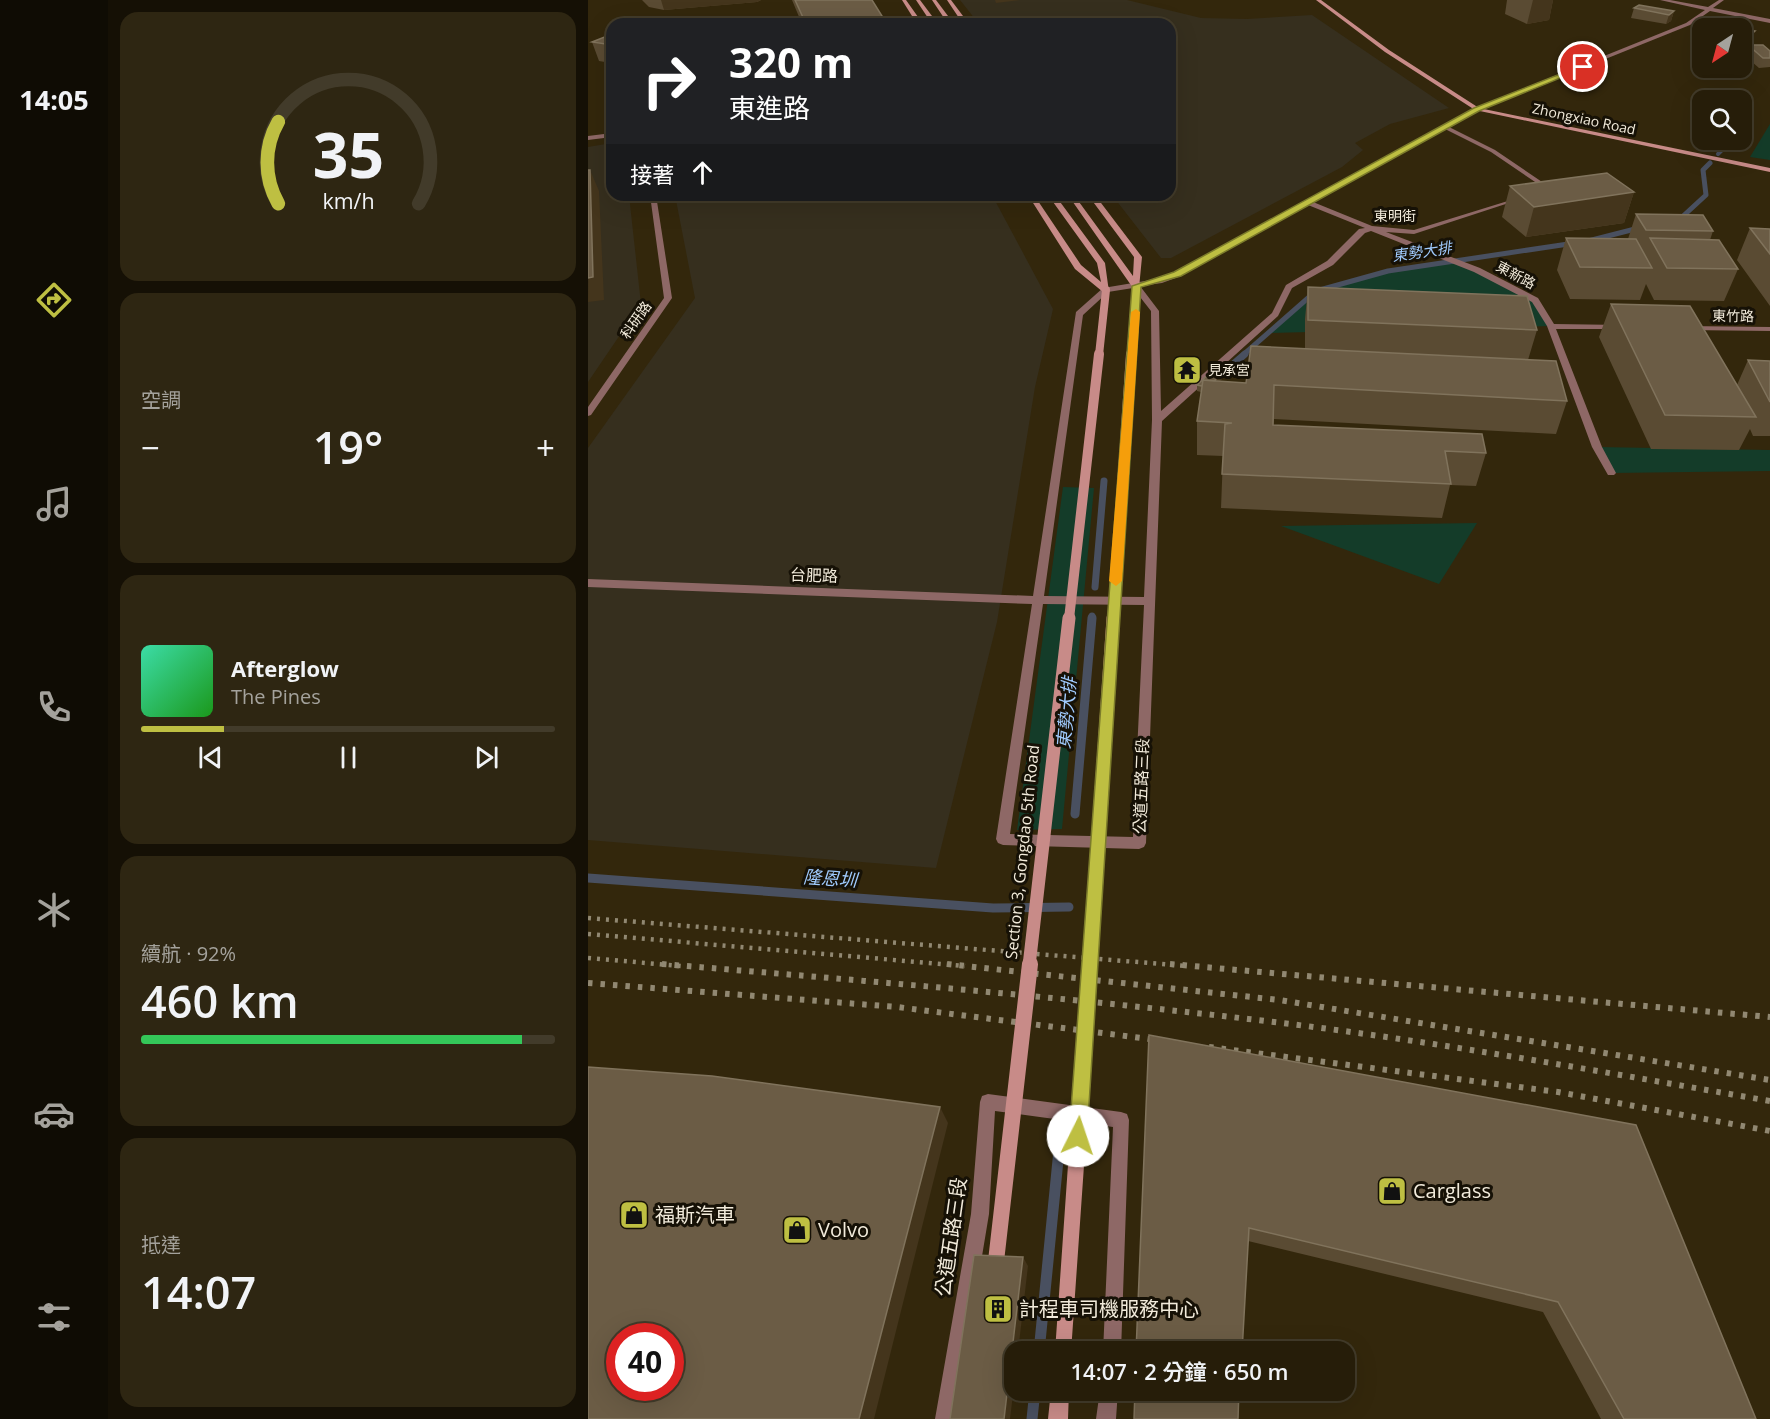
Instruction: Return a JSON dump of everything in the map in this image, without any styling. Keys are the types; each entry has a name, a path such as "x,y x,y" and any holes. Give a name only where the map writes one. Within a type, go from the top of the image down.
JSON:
{"street":[{"path":"904,0 916,18"},
{"path":"918,0 931,18"},
{"path":"934,0 947,18"},
{"path":"949,0 962,18"},
{"name":"Zhongxiao Road","path":"1318,0 1387,51 1477,109 1770,170"},
{"path":"1662,0 1770,21"},
{"path":"1035,201 1078,267 1106,290 1136,286 1178,274 1477,109 1679,27 1722,0"},
{"path":"1445,128 1492,151 1549,189 1538,192"},
{"path":"588,138 606,136"},
{"name":"東明街","path":"1157,420 1275,314 1288,287 1330,263 1347,248 1357,234 1372,228 1414,232 1527,195"},
{"name":"科研路","path":"588,413 668,298 654,201"},
{"name":"Section 3, Gongdao 5th Road","path":"993,1289 1106,290 1101,263 1056,201"},
{"path":"1075,201 1136,286"},
{"path":"1064,1341 1138,257 1095,201"},
{"name":"東新路","path":"1308,203 1477,270 1535,300 1551,326 1597,447 1611,473"},
{"name":"公道五路三段","path":"1106,290 1079,314 1004,839 1139,843 1147,601 1157,420 1155,312 1136,286"},
{"path":"1551,326 1632,327"},
{"name":"東竹路","path":"1679,328 1770,329"},
{"name":"台肥路","path":"588,583 1038,600 1147,601"},
{"name":"公道五路三段","path":"945,1419 980,1214 988,1102 1121,1120 1112,1341"},
{"path":"1058,1419 1059,1401"},
{"path":"1106,1419 1108,1401"}],"shaded area":[{"path":"960,0 1127,0 1201,18 1247,19 1312,15 1449,108 1390,124 1355,143 1363,150 1342,167 1171,258 1161,258 1117,201 1176,201 1176,18 974,18"},
{"path":"606,144 606,201 630,201 641,304 588,382 588,147"},
{"path":"676,201 995,201 1053,309 1035,387 997,622 936,868 588,840 588,448 695,298"}],"green space":[{"path":"1770,124 1770,160 1750,157"},
{"path":"1454,261 1535,300 1551,326 1266,333 1316,291 1388,271"},
{"path":"1597,447 1770,450 1770,471 1611,473"},
{"path":"1063,487 1094,488 1062,829 1017,830"},
{"path":"1477,523 1439,584 1281,526"}],"building":[{"path":"795,0 872,0 883,18 803,18"},
{"path":"1639,5 1674,11 1669,15 1634,8"},
{"path":"606,36 606,44 592,42"},
{"path":"1752,45 1763,45 1770,51 1770,58 1763,58 1752,48"},
{"path":"588,170 590,170 593,277 588,278"},
{"path":"1607,173 1634,192 1534,207 1510,186"},
{"path":"1636,214 1703,215 1713,231 1646,230"},
{"path":"1750,228 1770,229 1770,254"},
{"path":"1566,238 1636,239 1652,268 1580,267"},
{"path":"1650,238 1719,240 1738,269 1667,268"},
{"path":"1308,287 1527,296 1537,330 1308,320"},
{"path":"1611,304 1690,306 1756,417 1665,415"},
{"path":"1251,346 1556,361 1567,401 1274,385 1273,425 1482,434 1486,453 1445,451 1451,484 1222,474 1225,424 1232,423 1197,421 1203,380 1246,383"},
{"path":"1178,359 1198,362 1196,369 1176,366"},
{"path":"1748,360 1770,361 1770,402"},
{"path":"1213,370 1222,373 1214,381 1203,380 1202,386 1197,385"},
{"name":"Carglass","path":"1149,1035 1636,1125 1756,1419 1624,1419 1558,1302 1249,1228 1243,1341 1136,1341"},
{"name":"Volvo","path":"588,1067 712,1076 940,1107 859,1419 588,1419"},
{"name":"計程車司機服務中心","path":"974,1255 1023,1257 1013,1341 1004,1341 1004,1401 1006,1401 1004,1419 950,1419"},
{"path":"1135,1401 1239,1401 1238,1419 1134,1419"}],"waterway":[{"name":"東勢大排","path":"1718,154 1722,150"},
{"name":"東勢大排","path":"1681,218 1706,195 1703,170 1710,163"},
{"name":"東勢大排","path":"1588,241 1639,228"},
{"name":"東勢大排","path":"1243,355 1316,291 1388,271 1575,243"},
{"name":"東勢大排","path":"1222,374 1245,354"},
{"name":"東勢大排","path":"1095,587 1104,481"},
{"name":"東勢大排","path":"1075,814 1092,618"},
{"name":"隆恩圳","path":"588,878 993,908 1069,907"},
{"name":"隆恩圳","path":"1040,1341 1060,1140"},
{"name":"隆恩圳","path":"1032,1419 1034,1401"}],"railway":[{"path":"588,918 1187,966"},
{"path":"588,934 965,966"},
{"path":"588,958 681,966"},
{"path":"662,964 1050,998 1282,1023 1466,1049 1770,1101"},
{"path":"947,964 1279,1000 1770,1080"},
{"path":"1170,964 1770,1017"},
{"path":"588,983 897,1007 1165,1041"},
{"path":"1209,1047 1558,1092 1770,1131"}],"slow traffic":[{"path":"1116,581 1136,312"}],"place":[{"name":"見承宮","path":"1187,370"},
{"name":"Carglass","path":"1392,1191"},
{"name":"福斯汽車","path":"634,1215"},
{"name":"Volvo","path":"797,1230"},
{"name":"計程車司機服務中心","path":"998,1309"}],"route":[{"path":"1078,1136 1127,411 1136,316 1136,286 1178,274 1477,109 1583,67"}]}
